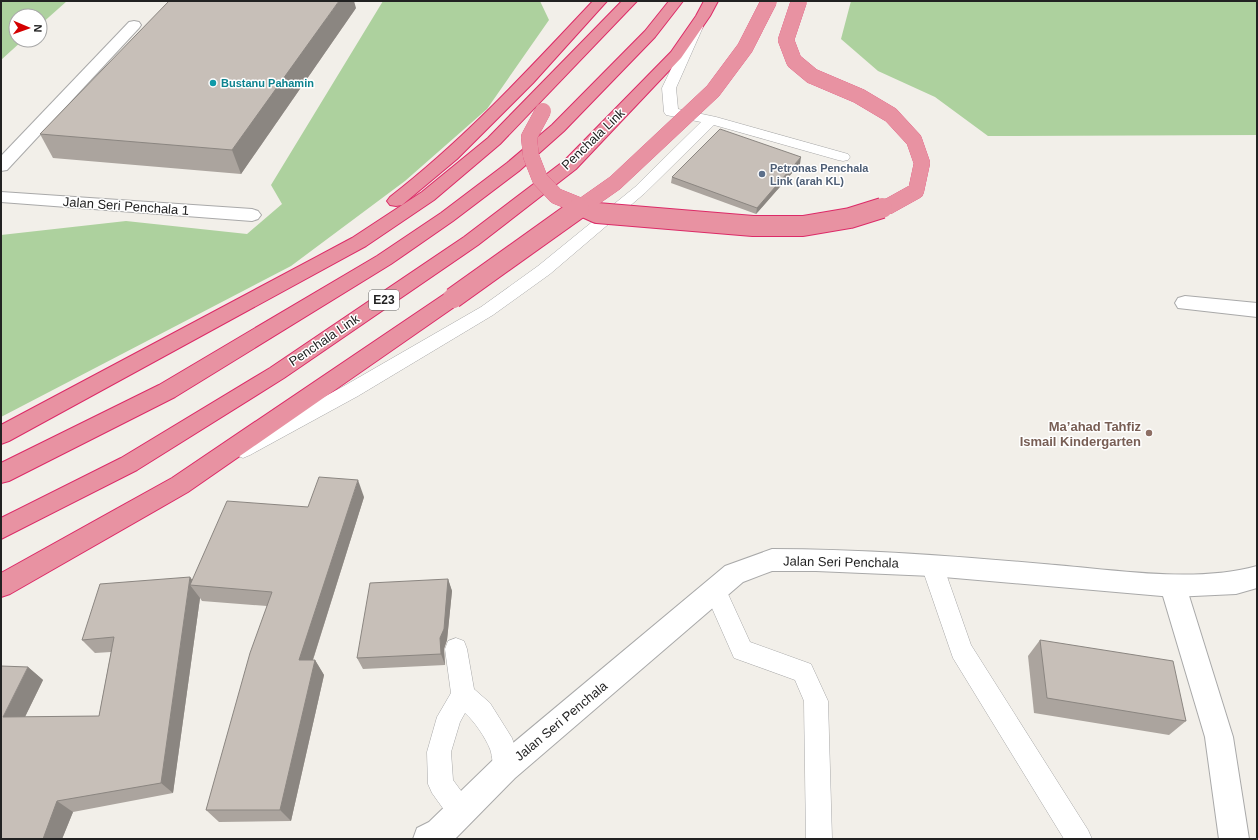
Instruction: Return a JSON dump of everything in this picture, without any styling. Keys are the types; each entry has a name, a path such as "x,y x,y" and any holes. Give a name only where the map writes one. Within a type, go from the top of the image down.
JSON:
{"highway":[{"name":"E23","path":"1,474 167,391 384,260 447,217 513,167 558,128 650,34 676,1"},
{"name":"Penchala Link","path":"1,530 143,455 277,373 471,241 570,165 676,55 711,1"},
{"path":"1,586 100,532 180,485 453,298 615,183 713,91 745,48 770,1"},
{"path":"637,3 543,111 529,137 531,156 540,179 556,196 597,213 753,226 803,226 850,218 889,206 916,191 922,163 914,140 890,115 859,96 812,76 794,61 786,40 799,1"},
{"path":"1,435 359,242 428,196 494,141 602,29 637,3"},
{"path":"301,273 418,185 504,105 596,6"}],"street":[{"path":"1,166 134,25"},
{"name":"Jalan Seri Penchala 1","path":"1,197 252,215"},
{"path":"1185,303 1257,310"},
{"name":"Jalan Seri Penchala","path":"428,839 440,833 505,768 734,574 772,560 816,560 932,565 1173,586 1236,583 1257,577"},
{"path":"1173,586 1219,737 1234,839"}],"lane":[{"path":"701,18 669,88 671,112 711,120 843,157"},
{"path":"180,485 351,391 487,311 544,270 640,190 711,120"},
{"path":"932,565 961,650 1079,839"},
{"path":"715,590 742,650 803,672 816,701 819,839"},
{"path":"456,650 463,695 481,711 493,731 502,747 505,768"},
{"path":"461,812 441,784 439,752 449,717 463,695"}],"green space":[{"path":"1,1 67,1 48,18 48,8 8,8 8,48 14,48 1,60"},
{"path":"383,1 540,1 549,20 487,109 405,181 291,266 1,417 1,235 126,221 247,234 282,204 271,185"},
{"path":"851,1 1257,1 1257,135 988,136 935,97 878,71 841,39"}],"building":[{"name":"Bustanu Pahamin","path":"169,1 339,1 232,150 40,134"},
{"path":"720,129 801,157 757,208 672,177"},
{"path":"319,477 358,480 299,660 315,660 280,810 206,810 250,653 272,592 190,585 227,501 308,507"},
{"path":"190,577 161,783 57,801 43,839 1,839 1,666 28,667 3,717 99,716 114,637 82,640 100,584"},
{"path":"448,579 444,629 440,638 441,654 357,658 370,583"},
{"path":"1040,640 1173,661 1186,721 1047,698"}],"place":[{"name":"Bustanu Pahamin","path":"213,83"},
{"name":"Petronas Penchala Link (arah KL)","path":"762,174"},
{"name":"Ma’ahad Tahfiz Ismail Kindergarten","path":"1149,433"}]}
